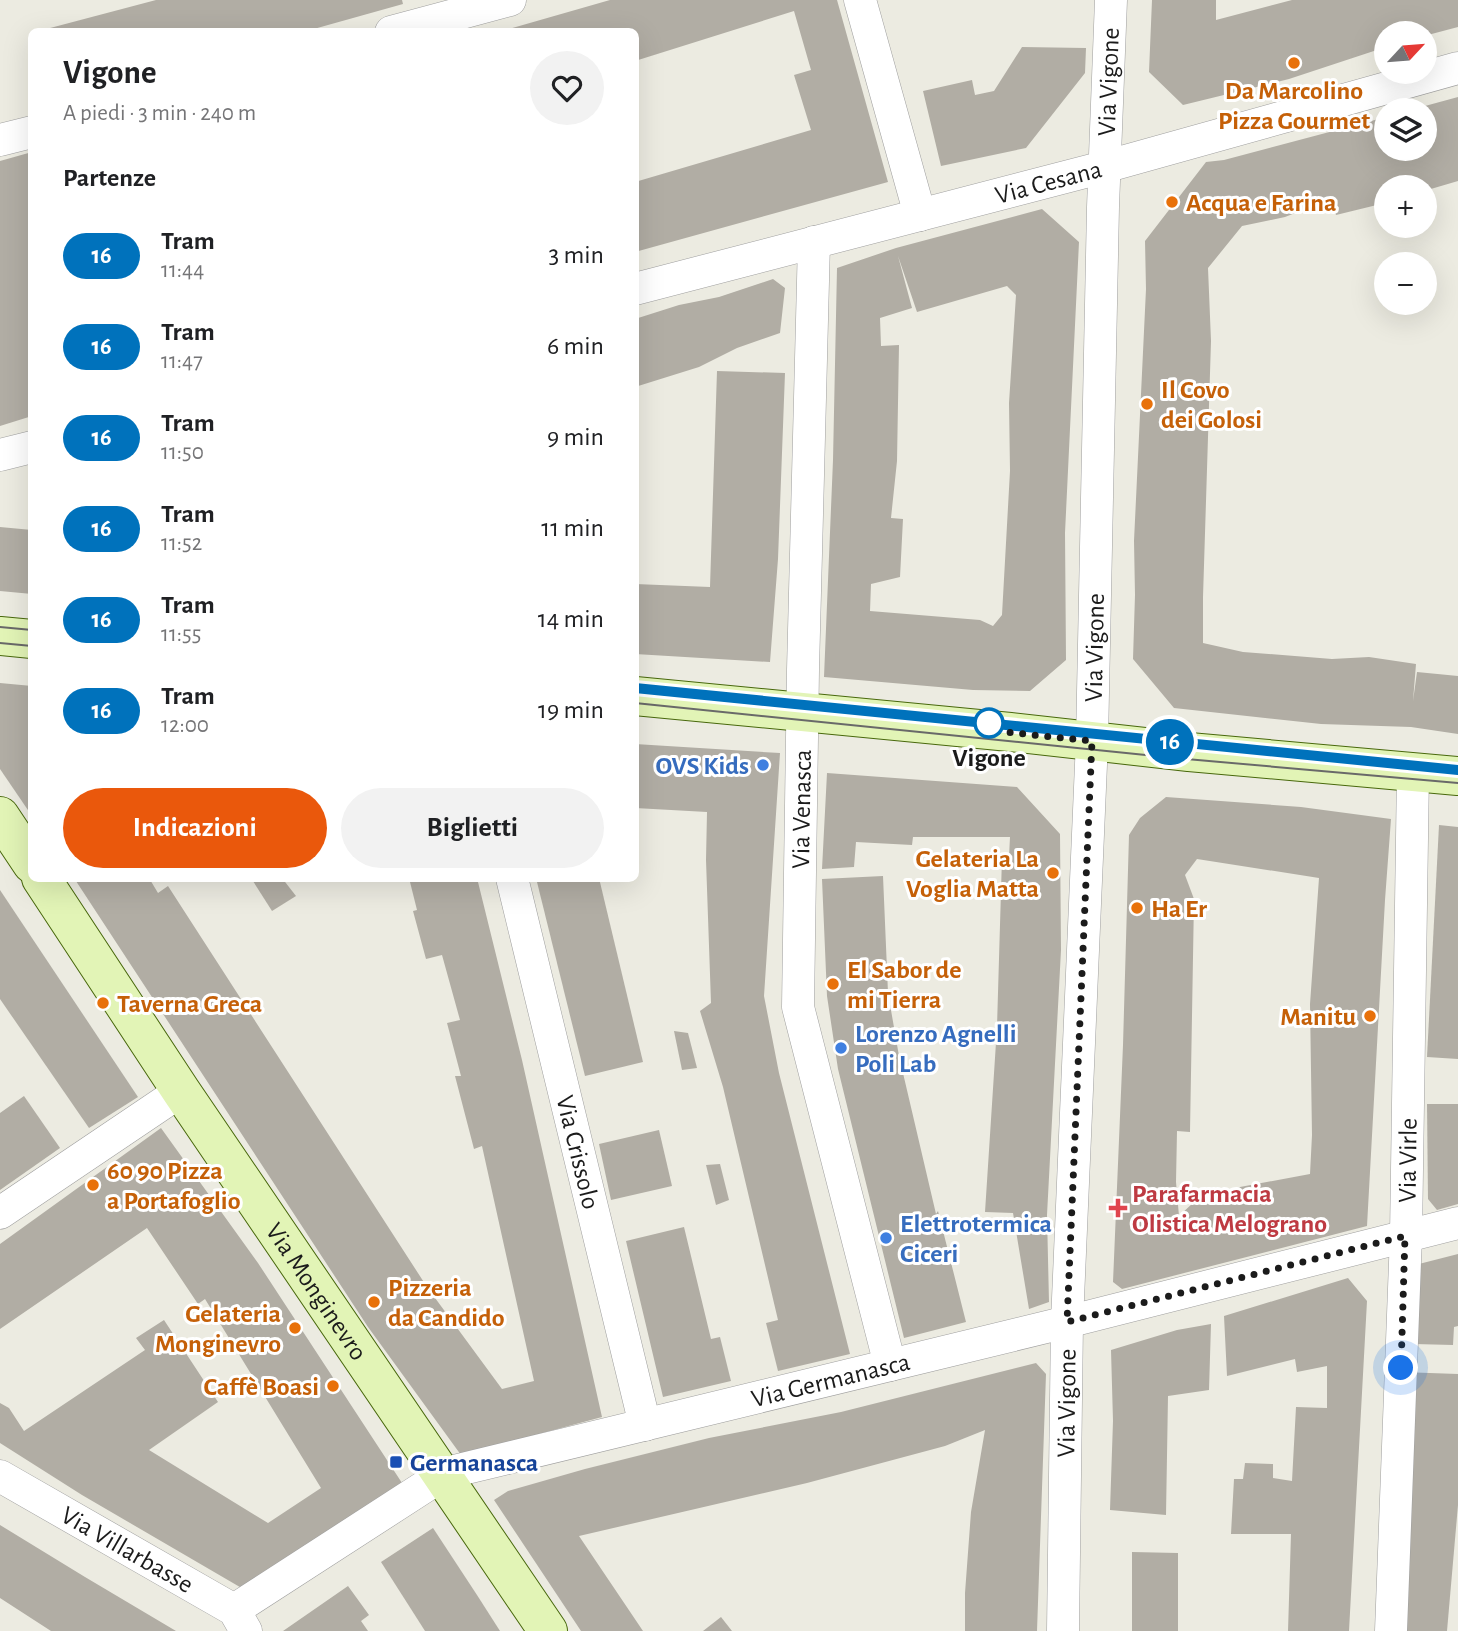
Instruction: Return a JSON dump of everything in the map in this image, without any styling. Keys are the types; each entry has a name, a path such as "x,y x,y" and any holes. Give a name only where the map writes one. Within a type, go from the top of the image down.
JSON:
{"street":[{"path":"400,28 424,18 510,0"},
{"path":"860,0 920,215"},
{"name":"Via Vigone","path":"1063,1631 1067,1322 1092,741 1104,167 1111,0"},
{"name":"Via Cesana","path":"639,288 1104,167 1458,68"},
{"path":"0,141 28,133"},
{"name":"Via Venasca","path":"814,242 798,1007 890,1365"},
{"path":"0,455 28,448"},
{"path":"0,636 28,639"},
{"path":"639,696 1458,776"},
{"name":"Via Virle","path":"1391,1631 1405,1236 1413,772"},
{"path":"0,816 28,858"},
{"name":"Via Monginevro","path":"44,882 181,1091 548,1631"},
{"name":"Via Crissolo","path":"513,882 645,1425"},
{"path":"0,1213 181,1091"},
{"name":"Via Germanasca","path":"240,1620 444,1475 1458,1223"},
{"name":"Via Villarbasse","path":"0,1476 240,1620"}],"building":[{"path":"156,0 402,0 403,4 317,28 50,28"},
{"path":"610,0 837,0 888,182 639,251 639,181 811,130 794,75 811,70 794,11 639,60 639,28 512,28"},
{"path":"1152,0 1216,0 1216,20 1292,0 1458,0 1458,27 1437,33 1437,21 1374,21 1374,51 1289,79 1183,105 1149,72"},
{"path":"1022,47 1086,48 1085,73 1026,148 941,166 923,91 972,80 975,95 994,91"},
{"path":"1458,97 1458,181 1437,187 1437,175 1374,175 1374,206 1336,215 1331,199 1285,217 1242,226 1208,268 1211,341 1203,643 1243,652 1332,659 1369,657 1416,664 1413,701 1417,672 1458,676 1458,734 1411,727 1321,724 1174,708 1133,659 1134,541 1146,289 1145,241 1206,162 1224,160 1374,120 1374,161 1437,161 1437,103"},
{"path":"28,153 28,417 0,426 0,161"},
{"path":"1042,209 1079,242 1065,533 1066,660 1030,691 973,690 824,677 833,460 837,268 896,248","holes":["898,256 917,312 1007,286 1016,295 1009,403 1010,471 1002,615 993,626 980,620 870,611 871,584 900,577 903,519 891,518 897,461 899,345 881,346 880,318 912,308"]},
{"path":"773,279 785,288 780,333 737,348 699,367 639,386 639,318 679,305 719,297"},
{"path":"717,371 785,373 778,559 770,662 639,654 639,584 710,587"},
{"path":"0,527 28,530 28,594 0,591"},
{"path":"0,683 28,686 28,810 0,769"},
{"path":"639,744 780,753 764,996 779,1073 850,1354 778,1371 766,1323 778,1320 723,1087 700,1011 711,1003 707,812 639,808"},
{"path":"827,773 1017,787 1060,834 1061,950 1047,1215 1049,1302 1029,1309 1013,1213 985,1212 997,1027 1002,857 1009,857 1010,837 913,837 912,845 856,842 854,867 822,869"},
{"path":"1166,797 1301,807 1391,819 1367,1226 1122,1289 1113,1282 1129,835 1140,818","holes":["1197,859 1319,878 1310,1004 1310,1174 1240,1187 1194,1202 1179,1216 1176,1182 1177,1131 1190,1132 1194,899 1185,875"]},
{"path":"1439,825 1458,827 1458,1059 1427,1057"},
{"path":"883,876 888,993 899,1056 936,1214 938,1211 966,1322 904,1338 838,1069 827,996 822,879"},
{"path":"77,882 151,882 158,893 168,886 427,1287 502,1389 534,1381 482,1146 474,1149 455,1076 461,1076 447,1023 460,1020 442,955 426,959 413,911 417,910 410,882 478,882 522,1060 602,1417 461,1455 368,1327"},
{"path":"254,882 285,882 296,896 272,911"},
{"path":"537,882 600,882 643,1062 585,1076"},
{"path":"0,890 138,1097 89,1128 0,999"},
{"path":"674,1031 688,1033 697,1068 682,1070"},
{"path":"24,1096 60,1148 0,1190 0,1113"},
{"path":"1427,1104 1458,1104 1458,1204 1437,1210 1428,1199"},
{"path":"161,1128 258,1263 404,1486 245,1590 82,1495 0,1443 0,1403 9,1408 24,1431 145,1350 136,1338 164,1320 218,1402 149,1450 268,1523 321,1488 205,1299 198,1304 147,1228 0,1329 0,1244"},
{"path":"659,1130 672,1186 611,1200 599,1144"},
{"path":"720,1164 729,1200 716,1205 706,1165"},
{"path":"684,1227 711,1339 720,1337 731,1381 663,1397 626,1241"},
{"path":"1458,1254 1458,1326 1454,1327 1453,1345 1414,1344 1415,1265"},
{"path":"1348,1278 1367,1301 1349,1631 1288,1631 1291,1534 1231,1534 1234,1479 1243,1479 1245,1463 1273,1464 1273,1478 1292,1481 1296,1407 1327,1408 1327,1366 1297,1372 1295,1359 1227,1376 1224,1316"},
{"path":"1211,1324 1209,1390 1168,1396 1166,1515 1110,1510 1113,1421 1111,1350 1177,1330"},
{"path":"1036,1363 1046,1374 1037,1631 965,1631 971,1512 985,1430 945,1446 807,1483 579,1536 643,1631 581,1631 494,1500 508,1491 585,1469 709,1438 841,1412"},
{"path":"1401,1372 1458,1374 1458,1505 1447,1631 1393,1631"},
{"path":"0,1525 176,1631 51,1631 0,1598"},
{"path":"433,1528 500,1631 425,1631 381,1562"},
{"path":"1132,1552 1178,1553 1178,1631 1132,1631"},
{"path":"348,1586 369,1615 361,1621 368,1631 283,1631"},
{"path":"721,1617 732,1631 703,1631"}],"tram line":[{"path":"0,627 28,630"},
{"path":"0,643 28,646"},
{"path":"639,688 1458,770"},
{"name":"16","path":"639,688 1458,770"},
{"path":"639,703 1175,758 1458,783"}],"place":[{"name":"Da Marcolino Pizza Gourmet","path":"1294,63"},
{"name":"Acqua e Farina","path":"1172,202"},
{"name":"Il Covo dei Golosi","path":"1147,404"},
{"name":"Vigone","path":"989,723"},
{"name":"OVS Kids","path":"763,765"},
{"name":"Gelateria La Voglia Matta","path":"1053,873"},
{"name":"Ha Er","path":"1137,908"},
{"name":"El Sabor de mi Tierra","path":"833,984"},
{"name":"Taverna Greca","path":"103,1003"},
{"name":"Manitu","path":"1370,1016"},
{"name":"Lorenzo Agnelli Poli Lab","path":"841,1048"},
{"name":"60 90 Pizza a Portafoglio","path":"93,1185"},
{"name":"Parafarmacia Olistica Melograno","path":"1118,1208"},
{"name":"Elettrotermica Ciceri","path":"886,1238"},
{"name":"Pizzeria da Candido","path":"374,1302"},
{"name":"Gelateria Monginevro","path":"295,1328"},
{"name":"Caffè Boasi","path":"333,1386"},
{"name":"Germanasca","path":"396,1462"}],"route":[{"path":"989,723 995,731 1092,741 1067,1322 1405,1236 1401,1368"}]}
